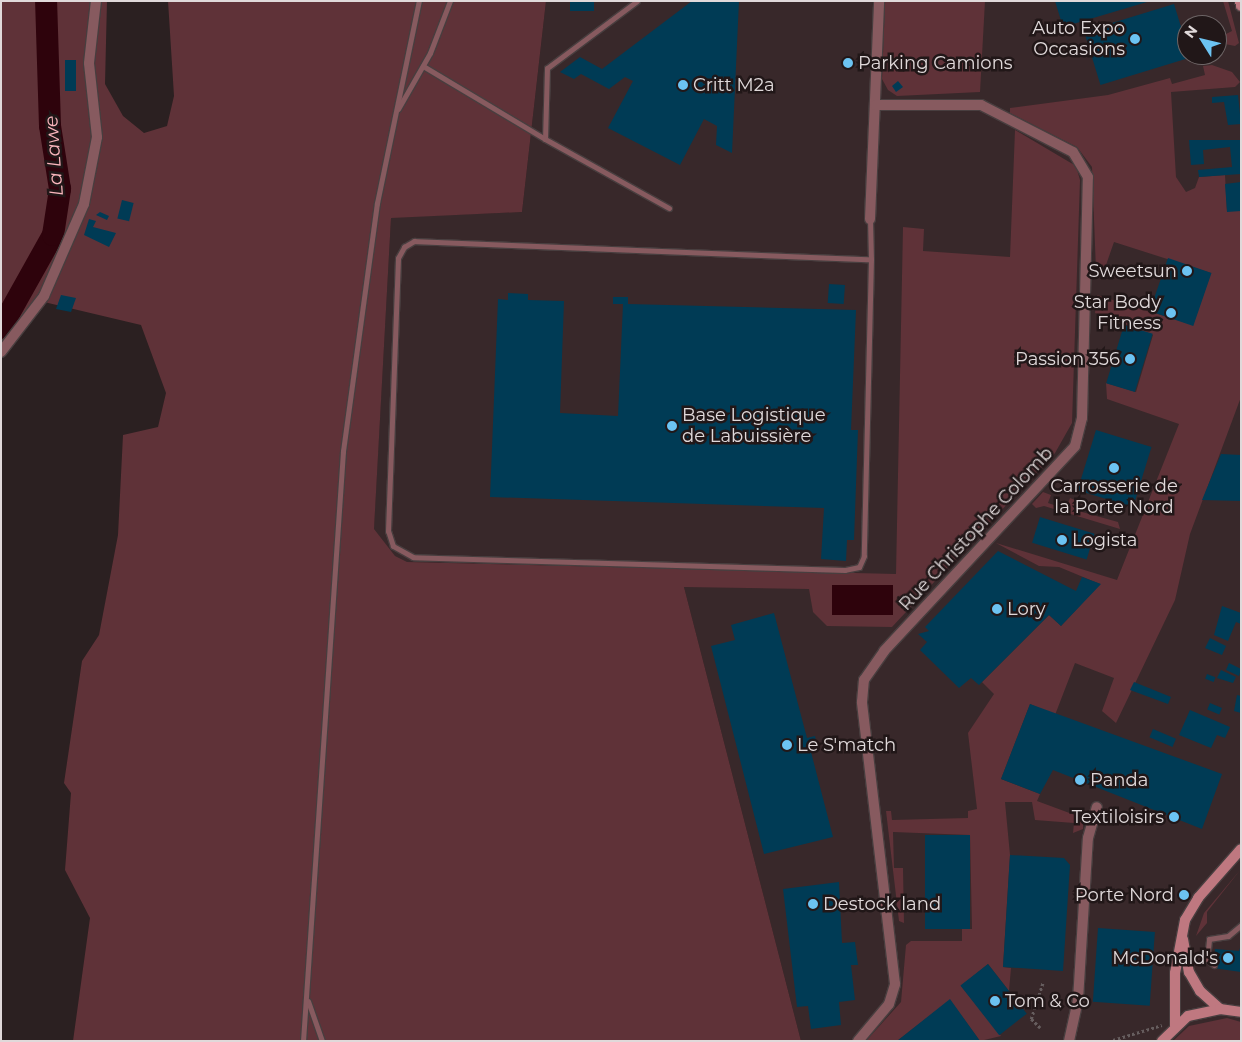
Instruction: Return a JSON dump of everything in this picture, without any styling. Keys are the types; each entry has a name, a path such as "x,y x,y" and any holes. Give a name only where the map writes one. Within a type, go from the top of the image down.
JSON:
{"main road":[{"path":"1240,1 1241,6"},
{"path":"1174,1026 1175,974 1182,933 1192,905 1241,849"},
{"path":"1182,933 1190,972 1200,991 1220,1008"},
{"path":"1162,1041 1174,1026 1188,1016 1220,1008 1241,1012"}],"street":[{"path":"1,352 44,296 84,204 96,137 89,63 96,1"},
{"path":"870,219 879,1"},
{"name":"Rue Christophe Colomb","path":"858,1041 888,1004 895,984 862,702 864,680 884,651 1075,446 1082,418 1088,177 1073,152 981,105 875,106"},
{"path":"1069,1041 1078,1000 1088,838 1096,807"}],"lane":[{"path":"303,1041 343,451 358,319 419,1"},
{"path":"396,113 423,66 450,1"},
{"path":"545,138 547,68 637,1"},
{"path":"423,66 669,208"},
{"path":"870,219 871,259 864,556 859,567 845,570 413,557 393,546 388,531 398,268 404,247 414,241 871,259"},
{"path":"1214,965 1207,959 1209,939 1228,936 1241,924"},
{"path":"307,996 322,1041"}],"path":[{"path":"1040,1028 1031,1019 1043,982"},
{"path":"1113,1040 1164,1024 1166,1015"}],"shaded area":[{"path":"1,1 107,1 105,84 123,116 144,133 167,126 174,96 168,1 546,1 522,212 391,218 374,529 395,556 407,562 896,574 903,227 924,229 923,251 1010,257 1015,130 1076,166 1080,180 1072,423 1055,453 892,627 827,626 813,612 809,589 684,587 801,1041 73,1041 90,918 65,870 71,793 64,783 82,661 99,635 118,535 123,435 158,427 166,393 141,325 44,302 1,353"},
{"path":"546,1 1241,1 1241,1041 801,1041 684,587 372,562 391,217 522,212"},
{"path":"885,1 985,1 980,92 897,96 888,90 882,79"},
{"path":"1223,1 1228,1 1239,43 1235,46 1227,44 1227,34 1232,31"},
{"path":"1212,65 1232,72 1240,82 1235,87 1171,92 1176,177 1186,192 1195,188 1199,177 1225,175 1227,211 1241,211 1241,397 1190,534 1175,600 1116,723 1102,711 1114,678 1075,663 1055,715 1030,704 1001,779 1040,794 1037,801 1083,818 1083,829 1073,833 1074,823 1035,820 1032,802 1005,802 1010,855 1003,967 1011,968 1009,991 988,964 961,986 1001,1036 980,1041 950,1000 897,1041 866,1041 901,1002 906,945 911,941 962,941 962,929 972,929 970,835 893,832 894,868 903,868 904,923 899,921 886,811 891,811 892,820 968,818 968,811 977,809 968,733 994,694 982,682 1049,615 1061,626 1100,584 1059,567 1039,566 996,543 1117,580 1179,424 1107,399 1106,383 1136,392 1153,335 1095,313 1097,295 1193,325 1211,273 1114,242 1106,265 1096,271 1092,167 1077,147 1010,113 1010,108 1108,95 1170,78 1172,84 1205,75 1203,66"},
{"path":"1043,492 1051,495 1048,503 1066,509 1070,498 1075,500 1082,512 1118,522 1120,529 1044,506 1036,508 1032,504"},
{"path":"832,585 893,585 893,615 832,615"},
{"path":"1241,869 1207,912 1207,923 1196,936 1204,913"},
{"path":"1227,1018 1241,1022 1241,1041 1173,1041 1189,1026"}],"building":[{"path":"570,1 594,1 594,11 570,11"},
{"name":"Critt M2a","path":"692,1 739,1 732,153 716,145 717,126 704,119 680,165 608,128 633,81 625,77 609,89 581,74 574,79 560,72 580,57 602,69"},
{"path":"1055,1 1147,1 1147,2 1063,27"},
{"name":"Auto Expo Occasions","path":"1174,4 1177,15 1177,62 1100,85 1084,31"},
{"path":"65,60 76,60 76,91 65,91"},
{"path":"898,81 903,87 896,92 892,86"},
{"path":"1238,95 1241,124 1228,125 1224,102 1212,103 1212,97"},
{"path":"1189,140 1241,140 1241,174 1199,177 1198,170 1232,167 1230,147 1203,150 1204,164 1191,165"},
{"path":"1241,182 1241,211 1227,212 1225,184"},
{"path":"122,200 134,203 129,221 117,218"},
{"path":"100,212 109,216 107,220 96,215"},
{"path":"89,219 96,221 93,227 116,233 109,247 84,235"},
{"path":"1168,258 1211,273 1193,326 1150,311"},
{"path":"829,284 845,285 844,304 828,303"},
{"name":"Base Logistique de Labuissière","path":"508,293 528,294 528,300 564,301 560,413 618,416 623,304 613,304 613,297 628,297 628,304 856,310 851,430 858,430 854,540 847,540 846,561 821,559 824,508 490,497 498,299 508,300"},
{"path":"61,295 76,298 71,312 56,309"},
{"name":"Passion 356","path":"1124,325 1153,334 1135,392 1106,383"},
{"path":"1096,430 1151,447 1133,507 1078,490"},
{"path":"1221,454 1241,455 1241,501 1202,500"},
{"path":"1040,517 1095,534 1087,559 1032,543"},
{"path":"998,551 1076,591 1082,577 1101,584 1061,626 1049,615 979,685 971,678 959,688 920,650 927,642 918,634 929,631 925,627"},
{"path":"1222,606 1241,613 1241,624 1236,622 1228,641 1214,635"},
{"path":"774,613 807,738 815,736 818,750 811,752 833,837 764,854 711,646 735,640 731,625"},
{"path":"1210,638 1226,646 1222,655 1205,648"},
{"path":"1229,663 1241,669 1239,676 1226,670"},
{"path":"1221,670 1236,677 1233,683 1217,678"},
{"path":"1207,674 1215,677 1214,682 1205,679"},
{"path":"1134,682 1171,697 1168,704 1130,690"},
{"path":"1237,695 1241,696 1241,713 1234,711"},
{"path":"1210,703 1222,708 1219,715 1207,709"},
{"path":"1030,704 1222,774 1202,829 1053,770 1040,794 1001,779"},
{"path":"1190,710 1230,727 1225,738 1217,735 1211,748 1179,735"},
{"path":"1153,729 1176,739 1172,747 1149,737"},
{"path":"925,835 970,835 970,929 925,929"},
{"path":"1010,855 1064,858 1070,865 1063,971 1003,967"},
{"path":"839,882 842,943 855,942 858,965 851,965 855,1000 839,1002 841,1025 811,1029 808,1006 797,1007 783,889"},
{"path":"1098,928 1155,932 1150,1006 1093,1002"},
{"name":"McDonald's","path":"1241,945 1241,972 1213,968 1215,949 1239,951"},
{"path":"988,964 1027,1014 999,1035 960,986"},
{"path":"950,999 980,1041 897,1041"}],"waterway":[{"name":"La Lawe","path":"1,328 53,235 60,189 50,126 46,1"}],"place":[{"name":"Auto Expo Occasions","path":"1135,39"},
{"name":"Parking Camions","path":"848,63"},
{"name":"Critt M2a","path":"683,85"},
{"name":"Sweetsun","path":"1187,271"},
{"name":"Star Body Fitness","path":"1171,313"},
{"name":"Passion 356","path":"1130,359"},
{"name":"Base Logistique de Labuissière","path":"672,426"},
{"name":"Carrosserie de la Porte Nord","path":"1114,468"},
{"name":"Logista","path":"1062,540"},
{"name":"Lory","path":"997,609"},
{"name":"Le S'match","path":"787,745"},
{"name":"Panda","path":"1080,780"},
{"name":"Textiloisirs","path":"1174,817"},
{"name":"Porte Nord","path":"1184,895"},
{"name":"Destock land","path":"813,904"},
{"name":"McDonald's","path":"1228,958"},
{"name":"Tom & Co","path":"995,1001"}]}
